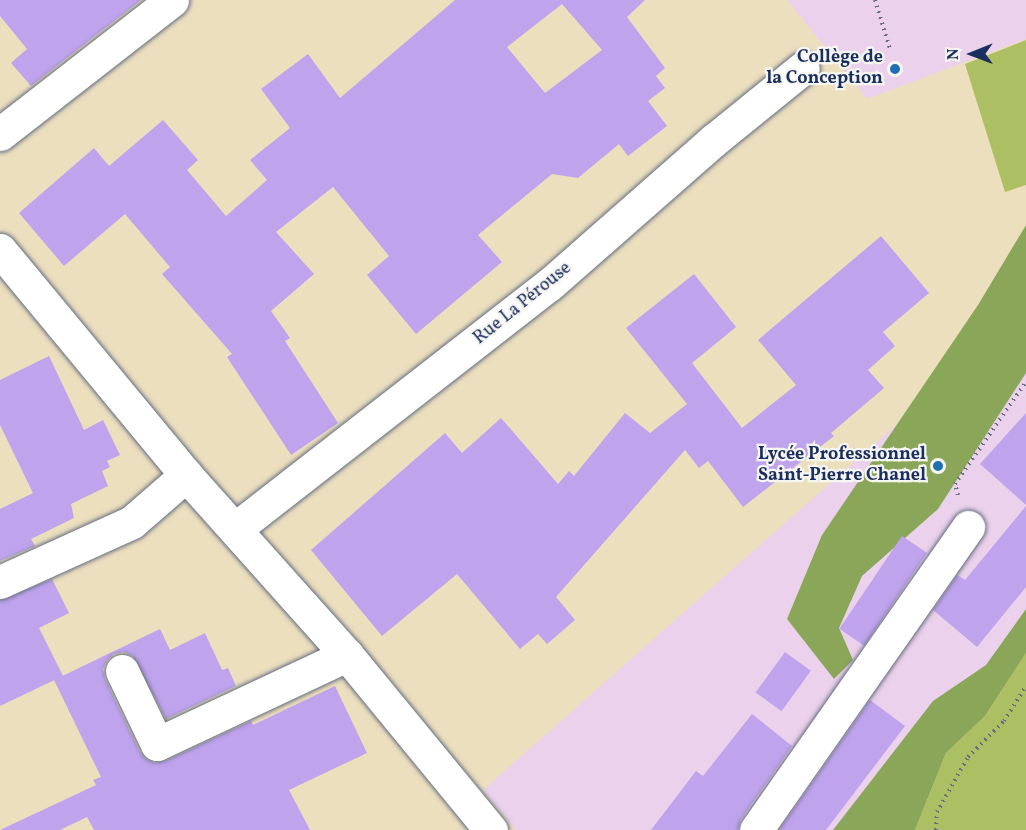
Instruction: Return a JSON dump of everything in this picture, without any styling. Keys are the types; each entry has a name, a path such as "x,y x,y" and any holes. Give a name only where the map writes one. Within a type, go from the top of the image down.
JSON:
{"street":[{"path":"0,134 172,0"},
{"name":"Rue La Pérouse","path":"235,529 550,284 714,140 803,68"},
{"path":"0,250 186,475 347,655 491,830"},
{"path":"0,582 132,522 186,475"},
{"path":"756,830 968,528"},
{"path":"122,671 157,744 347,655"}],"path":[{"path":"875,0 890,49"},
{"path":"968,528 955,484 1026,382"},
{"path":"936,830 937,812 968,757 1004,721 1026,686"}],"shaded area":[{"name":"Collège de la Conception","path":"787,0 1026,0 1026,39 867,99"},
{"name":"Lycée Professionnel Saint-Pierre Chanel","path":"1026,310 1026,622 855,830 516,830 483,790"}],"green space":[{"path":"1026,40 1026,185 1005,192 965,64"},
{"path":"1026,225 1026,373 938,509 862,576 839,628 853,660 834,679 787,619 822,535 978,305"},
{"path":"1026,609 1026,653 985,716 946,753 915,830 833,830 933,701 986,665"},
{"path":"1026,653 1026,830 915,830 946,753 985,716"}],"building":[{"path":"0,0 141,0 31,86 11,63 27,49 0,16"},
{"path":"455,0 645,0 627,17 665,68 656,76 665,88 648,101 667,126 628,156 619,144 578,178 552,174 478,235 502,262 416,334 367,275 389,256 333,187 276,232 314,274 271,311 290,338 285,341 338,423 291,455 227,357 232,354 162,274 170,267 125,214 64,266 19,213 94,148 109,166 163,120 198,160 187,170 226,216 267,180 250,160 290,128 261,89 308,54 340,98","holes":["562,4 602,50 545,93 507,47"]},
{"path":"881,236 929,293 883,332 895,346 868,370 884,388 831,433 834,436 743,507 708,461 699,468 685,450 556,597 575,620 547,644 538,634 520,649 457,574 382,636 311,550 445,433 462,453 501,418 558,484 569,471 574,476 625,413 650,433 687,404 626,328 694,274 736,327 692,363 742,428 796,385 758,340"},
{"path":"49,356 84,430 103,420 120,455 107,461 110,467 102,471 108,486 71,504 74,518 31,539 35,546 0,561 0,509 33,493 0,425 0,380"},
{"path":"1026,413 1026,505 980,464"},
{"path":"1026,506 1026,587 977,647 933,610 957,575 965,580"},
{"path":"902,536 927,553 864,646 839,629"},
{"path":"52,579 69,613 39,628 63,676 0,706 0,600"},
{"path":"160,629 170,650 205,633 222,670 228,668 236,686 166,719 133,656 123,652 114,654 107,660 103,669 105,679 140,752 146,759 155,763 165,761 251,721 253,725 335,686 367,753 289,790 310,830 94,830 87,817 60,830 0,830 96,785 93,780 101,777 54,680"},
{"path":"785,652 811,671 781,711 756,692"},
{"path":"870,700 905,726 826,830 779,830"},
{"path":"752,714 792,746 741,819 738,830 651,830 696,771 703,776"}],"place":[{"name":"Collège de la Conception","path":"895,69"},
{"name":"Lycée Professionnel Saint-Pierre Chanel","path":"938,466"}]}
